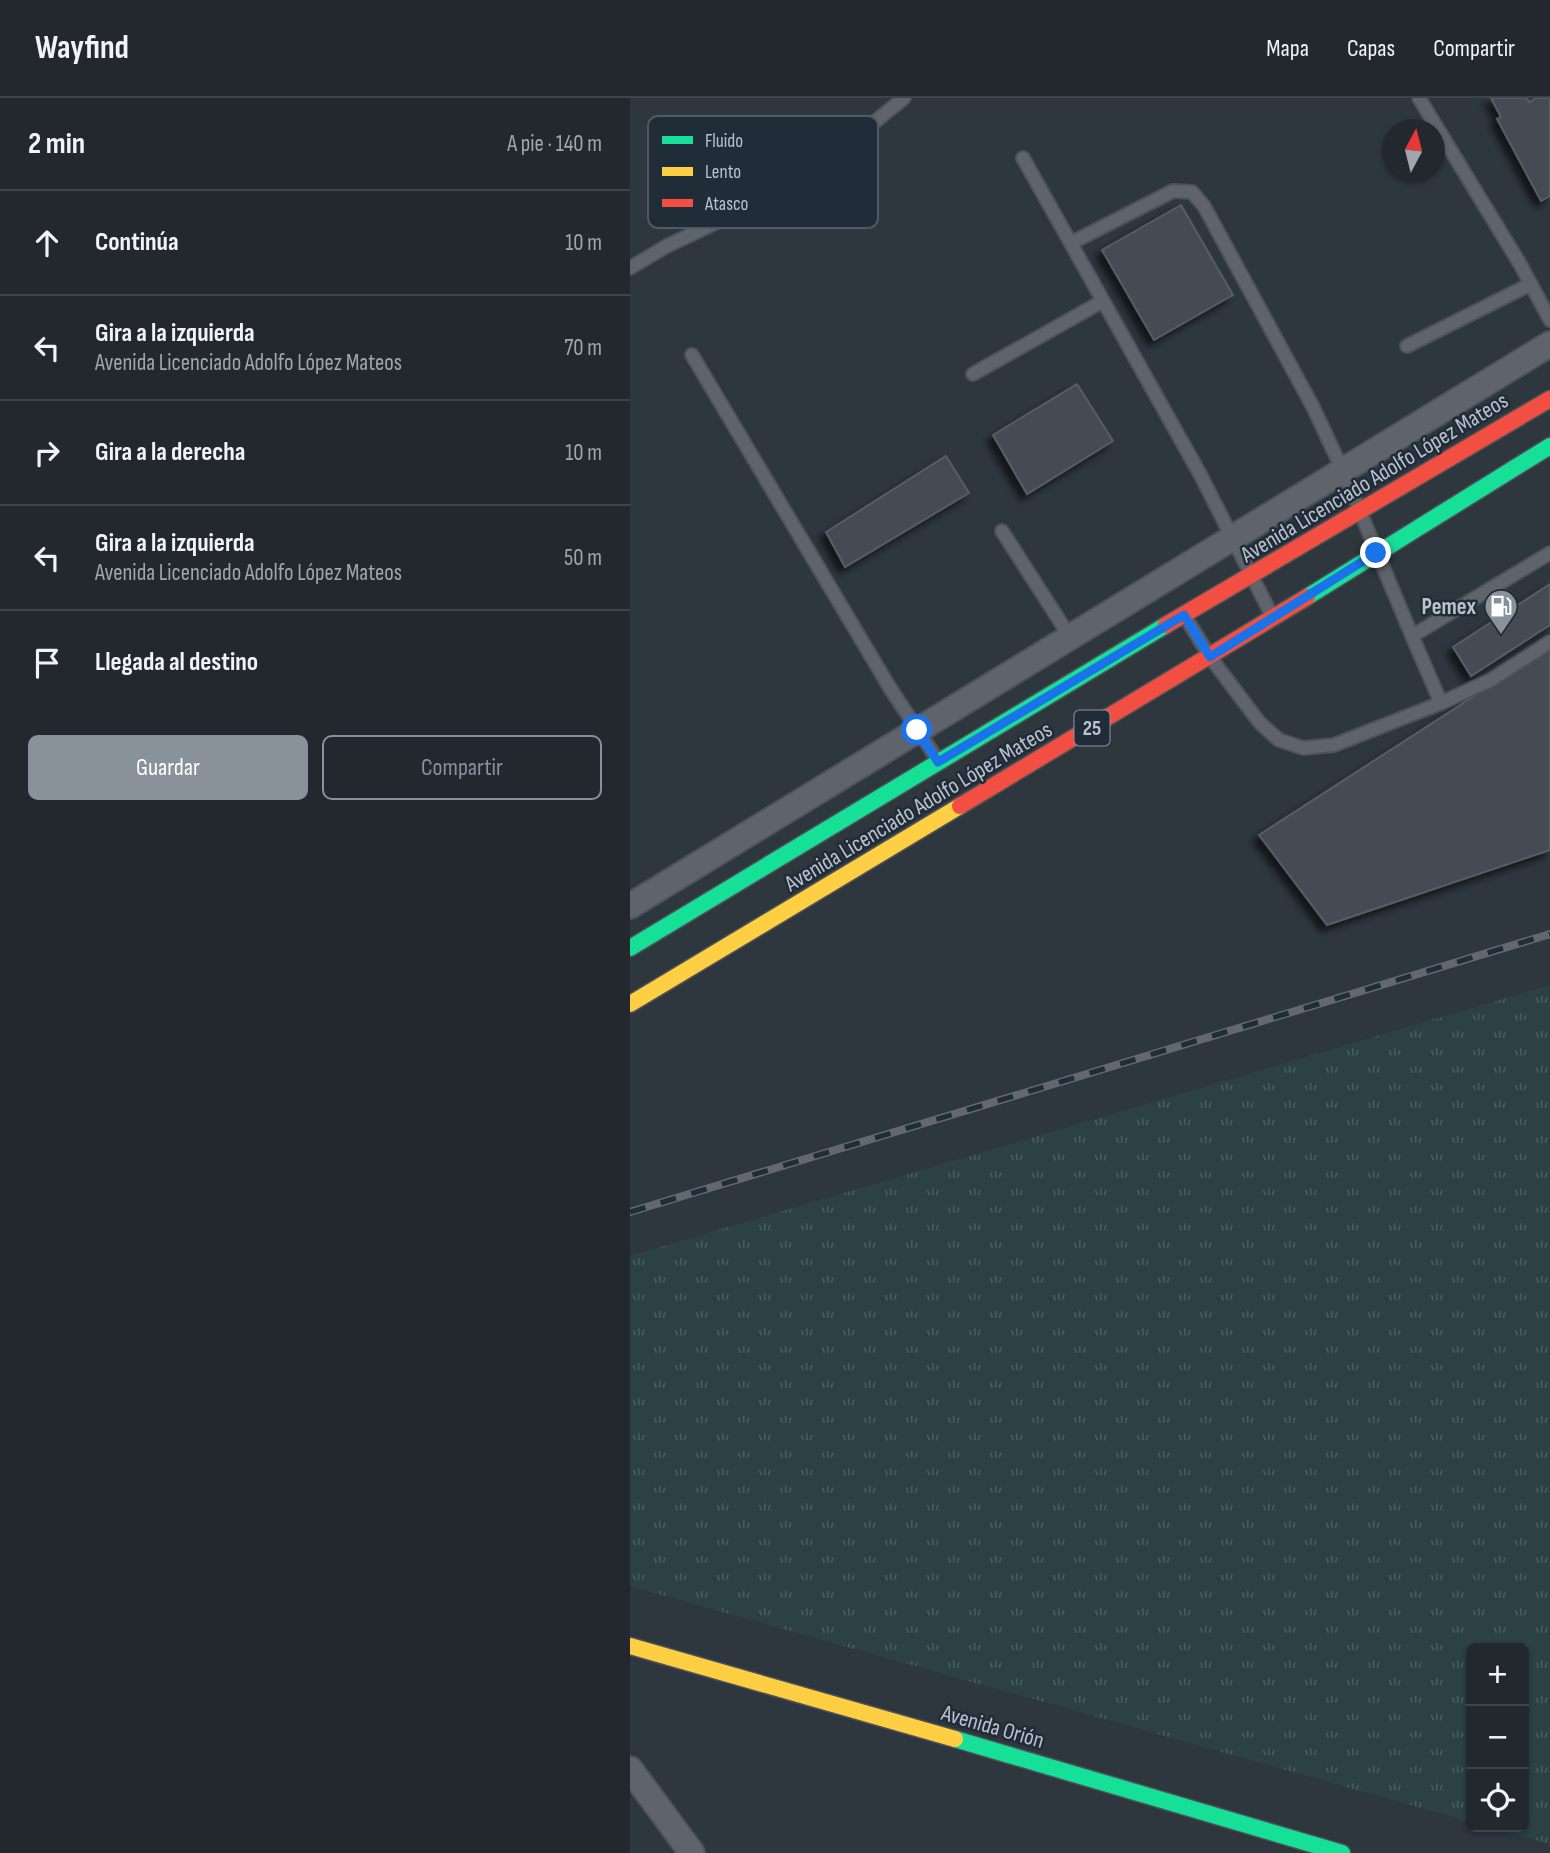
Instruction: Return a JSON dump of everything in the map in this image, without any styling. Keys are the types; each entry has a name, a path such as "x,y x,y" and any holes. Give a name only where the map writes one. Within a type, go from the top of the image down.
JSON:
{"main road":[{"name":"Avenida Licenciado Adolfo López Mateos","path":"630,948 1550,399"},
{"name":"Avenida Licenciado Adolfo López Mateos","path":"630,1004 1210,657 1550,446"},
{"name":"Avenida Orión","path":"630,1646 1342,1853"}],"street":[{"path":"630,906 1550,344"},
{"path":"630,1769 692,1853"}],"lane":[{"path":"878,119 904,98"},
{"path":"1419,98 1550,320"},
{"path":"1023,158 1200,474 1273,618"},
{"path":"1071,243 1173,191 1192,192 1204,206 1294,372 1343,471 1441,703"},
{"path":"630,268 705,228"},
{"path":"1407,346 1531,284"},
{"path":"973,374 1103,301"},
{"path":"692,355 938,762"},
{"path":"1002,531 1070,637"},
{"path":"1412,636 1550,553"},
{"path":"1184,615 1210,657 1260,723 1279,740 1303,748 1334,745 1441,703 1491,680 1550,642"}],"green space":[{"path":"1550,985 1550,1844 1507,1832 1529,1832 1529,1643 1466,1643 1466,1821 630,1586 630,1256"}],"building":[{"path":"1491,98 1527,98 1529,102 1536,98 1550,98 1550,196 1541,201 1497,119 1501,117"},
{"path":"1181,205 1233,295 1154,340 1102,250"},
{"path":"1077,384 1113,441 1027,494 993,435"},
{"path":"946,456 969,493 845,567 826,532"},
{"name":"Pemex","path":"1550,584 1550,625 1471,676 1453,647"},
{"path":"1550,647 1550,850 1327,925 1259,835"}],"railway":[{"path":"630,1212 1550,934"}],"traffic: fast":[{"path":"1307,597 1550,446"},
{"path":"630,948 1166,625"},
{"path":"955,1739 1342,1853"}],"traffic: slow":[{"path":"630,1004 960,806"},
{"path":"630,1646 955,1739"}],"traffic: jam":[{"path":"1166,625 1550,399"},
{"path":"960,806 1307,597"}],"place":[{"name":"Pemex","path":"1501,636"}],"route":[{"path":"917,730 938,762 1184,615 1210,657 1376,553"}]}
